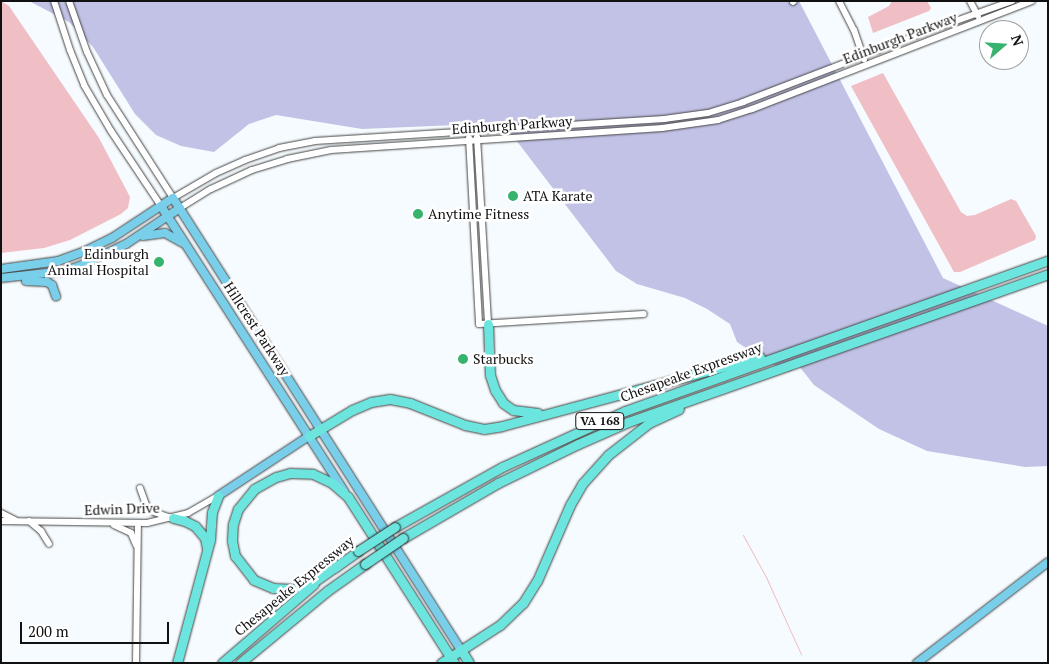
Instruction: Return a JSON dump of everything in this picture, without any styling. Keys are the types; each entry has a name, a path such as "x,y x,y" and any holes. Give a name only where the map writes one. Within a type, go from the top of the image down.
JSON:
{"highway":[{"name":"Chesapeake Expressway","path":"222,663 338,565 358,551 395,527 502,467 588,426 818,341 1048,260"},
{"name":"Chesapeake Expressway","path":"240,663 281,627 403,538 498,483 578,444 660,410 1048,274"},
{"path":"483,324 490,375 495,390 503,403 514,410 527,413 548,413"},
{"path":"309,436 362,405 390,399 410,403 465,425 484,429 502,426 818,341"},
{"path":"441,663 452,660 461,650 500,625 523,602 540,575 564,516 577,492 615,448 649,423 759,376"},
{"path":"338,565 315,581 294,589 274,588 265,585 246,573 235,556 232,541 232,524 238,509 254,489 276,477 290,473 303,472 324,477 348,497"},
{"path":"177,663 207,550 212,512 218,496"},
{"name":"Hillcrest Parkway","path":"348,497 452,660"},
{"path":"172,518 195,526 205,538 207,550"},
{"name":"Hillcrest Parkway","path":"461,650 469,663"}],"main road":[{"name":"Edinburgh Parkway","path":"1,269 33,266 72,256 108,240 173,198"},
{"name":"Hillcrest Parkway","path":"173,198 461,650"},
{"name":"Hillcrest Parkway","path":"161,206 348,497"},
{"name":"Edinburgh Parkway","path":"1,280 58,272 108,254 136,238 180,208"},
{"path":"136,238 160,232 171,235 182,242 193,256"},
{"path":"58,272 72,256"},
{"path":"1,280 47,282 52,285 56,296"},
{"name":"Edwin Drive","path":"218,496 309,436"},
{"path":"917,663 1048,562"}],"street":[{"name":"Hillcrest Parkway","path":"54,1 74,63 88,92 161,206"},
{"name":"Hillcrest Parkway","path":"69,1 86,52 107,95 173,198"},
{"path":"839,1 854,30 866,64"},
{"path":"970,1 980,20"},
{"name":"Edinburgh Parkway","path":"173,198 229,166 297,144 333,138 468,132 664,119 700,114 743,102 1012,1"},
{"name":"Edinburgh Parkway","path":"984,20 1032,1"},
{"name":"Edinburgh Parkway","path":"180,208 244,173 287,159 331,150 700,124 744,112 979,22"},
{"path":"476,131 483,324"},
{"path":"468,132 483,324"},
{"path":"483,324 644,314"},
{"path":"140,488 148,510 172,518"},
{"name":"Edwin Drive","path":"1,521 138,524 172,518 196,509 218,496"},
{"path":"1,513 16,521"},
{"path":"29,521 40,531 49,544"},
{"path":"110,523 131,534 138,550"},
{"path":"136,663 138,524"}],"shaded area":[{"path":"1,1 9,6 99,138 130,197 128,208 121,214 70,240 44,248 1,253"},
{"path":"29,1 799,1 943,278 1048,326 1048,466 1025,467 927,451 879,429 814,385 799,366 789,372 764,360 737,342 730,324 707,309 685,298 637,284 616,271 503,123 362,129 276,115 249,124 214,152 181,146 156,135 135,114 93,47 69,22"},
{"path":"892,1 927,1 931,8 929,11 873,33 868,17 889,6"},
{"path":"883,73 961,212 967,216 975,215 1011,199 1016,201 1036,236 1035,240 960,272 954,272 851,86"}],"waterway":[{"path":"743,535 766,577 801,654"}],"place":[{"name":"ATA Karate","path":"513,196"},
{"name":"Anytime Fitness","path":"418,214"},
{"name":"Edinburgh Animal Hospital","path":"159,262"},
{"name":"Starbucks","path":"463,359"}]}
